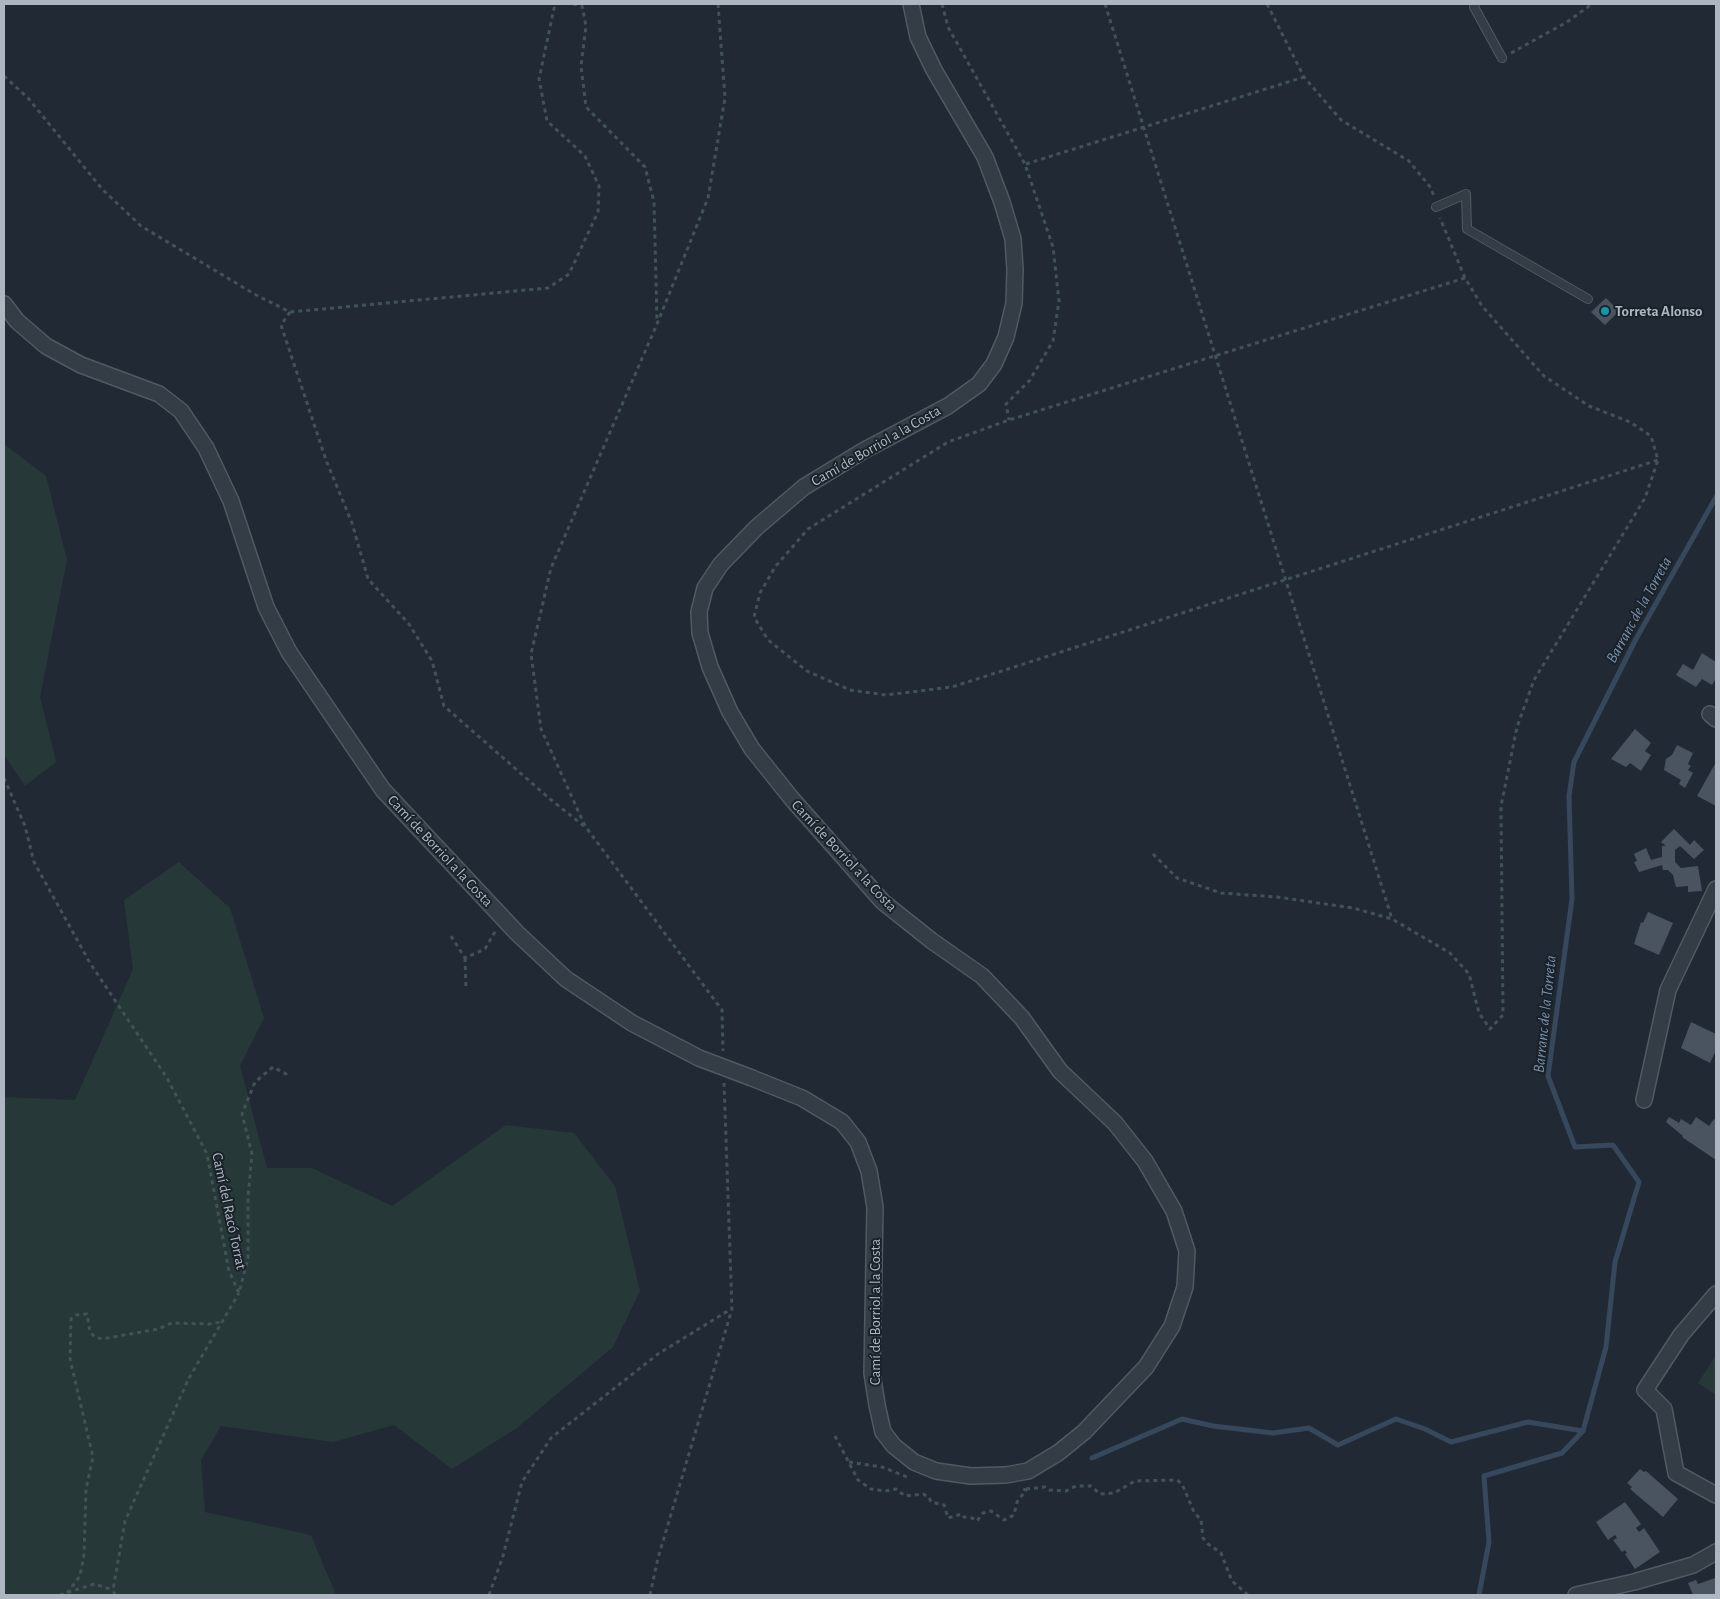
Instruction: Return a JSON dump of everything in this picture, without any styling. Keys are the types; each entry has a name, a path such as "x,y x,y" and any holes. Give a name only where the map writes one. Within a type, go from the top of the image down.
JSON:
{"street":[{"name":"Camí de Borriol a la Costa","path":"4,304 17,322 46,346 81,365 159,394 181,411 206,448 231,501 266,608 289,652 383,790 502,918 566,979 632,1024 699,1058 802,1098 842,1122 858,1142 869,1171 875,1207 872,1373 876,1405 883,1432 894,1446 914,1462 936,1471 971,1476 1028,1471 1058,1453 1084,1432 1146,1367 1172,1326 1185,1287 1186,1251 1174,1211 1145,1161 1116,1123 1060,1071 1022,1018 982,976 932,941 883,902 792,799 752,749 730,712 710,667 700,633 699,612 705,588 720,564 757,527 804,487 863,450 948,406 979,384 994,364 1006,337 1014,303 1015,269 1013,239 1002,202 985,157 934,70 918,37 911,4"},
{"path":"1644,1100 1668,990 1716,888"},
{"path":"1716,1294 1681,1334 1645,1390 1664,1409 1676,1473 1716,1495"},
{"path":"1576,1595 1634,1582 1693,1565 1716,1552"}],"lane":[{"path":"1475,4 1474,7 1502,58"},
{"path":"1436,207 1466,194 1467,229 1588,299"}],"path":[{"path":"4,76 28,98 102,189 142,226 256,295 290,312 548,288 569,274 598,212 598,186 584,156 547,121 539,79 555,4"},
{"path":"573,4 582,6 586,26 581,66 586,107 645,167 654,202 657,324"},
{"path":"718,4 725,98 708,198 657,324 551,568 531,654 541,728 585,826 722,1010 723,1057"},
{"path":"1105,4 1392,919"},
{"path":"1153,854 1177,878 1221,893 1296,900 1352,908 1392,919 1450,953 1469,974 1479,1013 1490,1029 1503,1015 1500,806 1517,727 1534,680 1645,498 1658,460 1651,436 1630,422 1588,406 1544,376 1482,306 1466,278 1442,225 1431,188 1409,161 1341,120 1304,77 1267,4"},
{"path":"1502,58 1567,22 1592,4"},
{"path":"1026,164 1304,77"},
{"path":"1466,278 1009,420 948,442 808,529 775,567 760,593 754,617 768,640 807,671 850,690 886,695 952,687 1658,460"},
{"path":"290,312 281,325 326,460 352,523 368,579 409,624 432,661 444,706 550,799 585,826"},
{"name":"Camí del Racó Torrat","path":"4,778 25,826 34,862 90,963 167,1078 207,1154 229,1271 239,1293"},
{"path":"465,958 485,949 502,918"},
{"path":"451,936 465,958 466,989"},
{"name":"Camí del Racó Torrat","path":"239,1293 248,1258 248,1197 252,1154 242,1114 254,1082 273,1067 288,1075"},
{"path":"650,1595 658,1558 732,1309 724,1076"},
{"path":"112,1590 125,1521 189,1378 239,1293"},
{"path":"490,1595 503,1556 522,1482 551,1438 658,1354 732,1309"},
{"path":"66,1593 80,1576 84,1555 86,1489 93,1457 70,1359 71,1319 76,1315 87,1314 90,1332 95,1337 102,1339 158,1329 167,1324 209,1324 222,1322"},
{"path":"836,1436 858,1480 871,1490 886,1491 896,1489 905,1496 922,1494 930,1497 931,1502 944,1506 948,1518 962,1514 964,1517 972,1518 976,1521 983,1513 991,1511 1004,1520 1014,1515 1017,1502 1026,1490 1028,1471"},
{"path":"1026,1490 1045,1487 1049,1490 1066,1491 1076,1486 1092,1486 1100,1494 1114,1493 1136,1481 1178,1480 1182,1484 1194,1512 1201,1520 1203,1538 1221,1553 1232,1581 1248,1595"},
{"path":"60,1595 94,1584 112,1590 115,1595"}],"shaded area":[{"path":"4,444 46,476 67,560 40,697 56,762 25,786 4,755"},
{"path":"179,862 230,908 264,1018 240,1066 267,1168 312,1168 392,1206 506,1125 574,1133 615,1186 640,1291 613,1347 517,1428 452,1469 394,1425 333,1442 221,1426 201,1460 205,1512 311,1535 336,1595 4,1595 4,1097 75,1100 133,969 124,900"},
{"path":"1716,1355 1716,1395 1698,1383"}],"building":[{"name":"Torreta Alonso","path":"1606,298 1619,311 1605,325 1591,312"},
{"path":"1702,653 1716,662 1716,681 1712,685 1702,679 1696,687 1676,675 1683,664 1693,670"},
{"path":"1635,729 1651,743 1645,751 1651,755 1641,771 1630,763 1626,767 1611,759"},
{"path":"1677,745 1693,753 1688,764 1691,766 1688,770 1693,773 1685,788 1679,784 1681,780 1664,770 1666,759 1672,755"},
{"path":"1716,762 1716,806 1697,796"},
{"path":"1674,829 1690,845 1694,840 1704,850 1694,859 1680,846 1675,850 1675,862 1681,868 1698,866 1702,891 1688,892 1688,886 1676,887 1673,875 1668,870 1663,870 1662,865 1639,872 1634,862 1637,861 1634,854 1646,848 1651,860 1662,857 1662,846 1666,846 1661,842"},
{"path":"1648,912 1673,923 1659,955 1634,944 1641,922 1643,923"},
{"path":"1691,1022 1716,1034 1716,1050 1710,1063 1681,1048"},
{"path":"1669,1117 1679,1123 1681,1119 1691,1125 1696,1117 1709,1126 1714,1119 1716,1121 1716,1160 1682,1137 1666,1122"},
{"path":"1640,1469 1644,1472 1646,1471 1678,1499 1663,1517 1630,1489 1632,1487 1627,1483"},
{"path":"1625,1502 1641,1524 1636,1528 1639,1532 1644,1528 1660,1552 1635,1569 1625,1554 1627,1553 1625,1550 1622,1552 1613,1540 1617,1538 1615,1535 1608,1540 1596,1522"},
{"path":"1715,1578 1716,1595 1693,1595 1688,1583 1696,1580 1698,1584"}],"waterway":[{"name":"Barranc de la Torreta","path":"1479,1595 1489,1542 1484,1476 1562,1453 1583,1431 1606,1347 1615,1262 1639,1182 1613,1145 1575,1147 1548,1076 1572,899 1569,796 1574,762 1636,639 1716,497"},
{"path":"1092,1458 1182,1419 1213,1426 1273,1433 1309,1428 1338,1445 1396,1419 1425,1429 1451,1442 1528,1422 1583,1431"}],"place":[{"name":"Torreta Alonso","path":"1605,311"}]}
